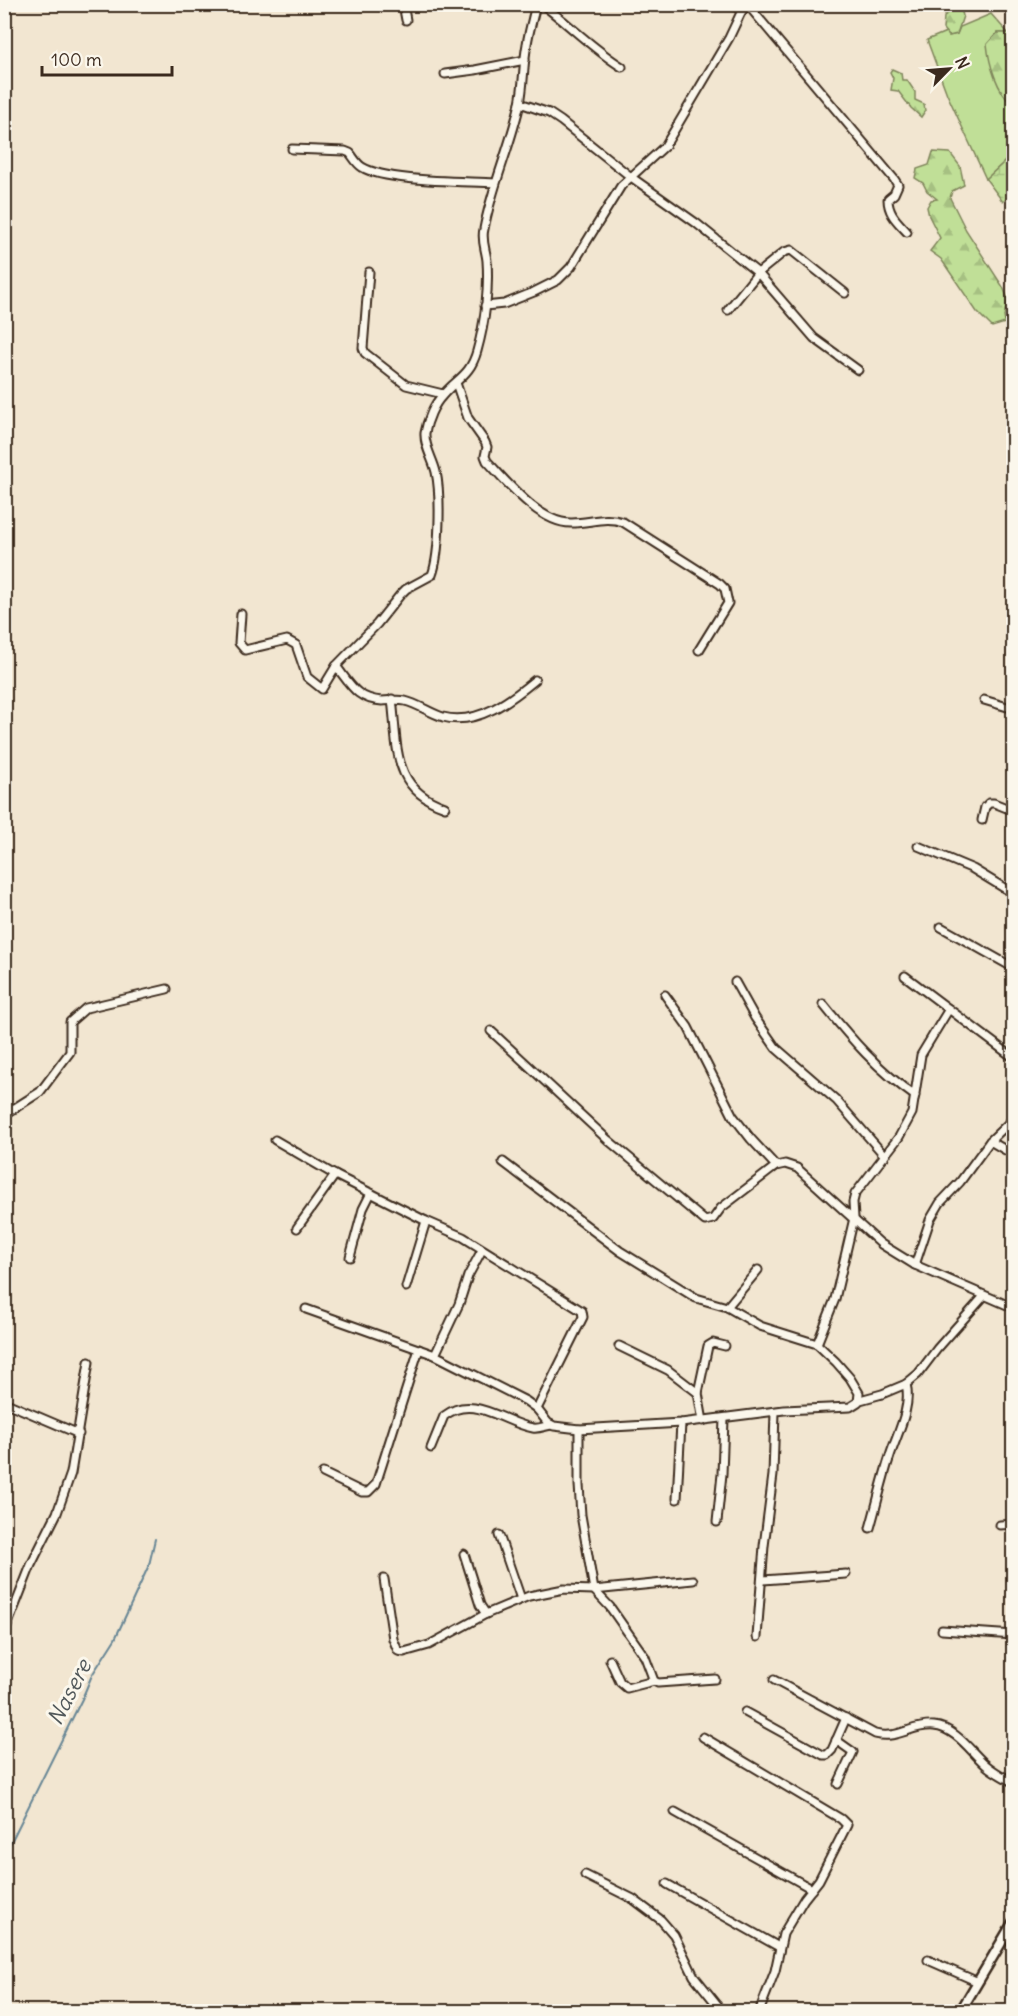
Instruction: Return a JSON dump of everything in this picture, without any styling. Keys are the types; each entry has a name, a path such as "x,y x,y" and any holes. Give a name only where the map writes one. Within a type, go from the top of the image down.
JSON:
{"street":[{"path":"404,4 406,21"},
{"path":"242,614 239,643 245,650 287,640 292,641 296,645 307,677 322,689 336,666 377,624 406,589 432,576 436,563 438,497 436,472 425,441 425,433 427,424 443,394 474,362 478,349 485,306 487,260 483,231 495,183 520,103 525,60 536,4"},
{"path":"542,4 601,54 622,68"},
{"path":"732,4 744,7 894,179 898,185 894,194 888,199 888,207 907,232"},
{"path":"485,306 504,304 521,298 558,280 581,253 612,199 631,177 665,146 729,38 744,7"},
{"path":"445,74 525,60"},
{"path":"520,103 549,113 561,121 631,177 696,223 758,273 814,338 858,370"},
{"path":"292,149 345,151 350,153 364,168 387,175 495,183"},
{"path":"728,310 758,273 784,252 791,250 845,293"},
{"path":"369,272 363,348 365,352 406,386 443,394"},
{"path":"456,383 468,418 487,447 484,456 487,461 530,505 556,521 566,523 605,519 623,522 725,589 728,603 699,650"},
{"path":"336,666 361,696 374,700 392,699 410,702 444,717 462,718 490,711 535,680"},
{"path":"392,699 396,751 400,767 421,796 445,807"},
{"path":"984,700 1014,709"},
{"path":"982,820 985,807 989,803 1014,812"},
{"path":"918,846 973,869 1014,894"},
{"path":"941,927 1014,968"},
{"path":"906,976 1014,1058"},
{"path":"735,982 755,1018 776,1048 836,1100 885,1156"},
{"path":"4,1115 40,1092 70,1052 70,1022 86,1008 167,989"},
{"path":"665,995 688,1027 733,1116 776,1166"},
{"path":"823,1004 856,1045 878,1067 915,1096"},
{"path":"817,1344 835,1299 854,1218 855,1194 899,1137 912,1113 921,1055 949,1009"},
{"path":"491,1031 608,1140 705,1221 712,1219 721,1208 776,1166 785,1164 797,1168 881,1244 915,1265 1014,1308"},
{"path":"915,1265 930,1220 940,1203 960,1182 990,1141 1014,1118"},
{"path":"275,1140 335,1175 463,1238 544,1286 584,1313 537,1409"},
{"path":"990,1141 1014,1155"},
{"path":"503,1162 620,1251 696,1298 727,1307 760,1326 817,1344 850,1378 859,1393 860,1400"},
{"path":"297,1228 335,1175"},
{"path":"350,1257 363,1209 371,1193"},
{"path":"406,1287 426,1221"},
{"path":"435,1355 459,1304 468,1276 482,1250"},
{"path":"727,1307 758,1270"},
{"path":"431,1448 444,1416 457,1409 477,1408 493,1412 533,1428 551,1425 579,1429 681,1423 775,1412 850,1407 856,1405 860,1400 906,1384 918,1374 984,1296"},
{"path":"306,1309 435,1355 526,1401 537,1409 551,1425"},
{"path":"704,1421 698,1393 708,1346 713,1343 725,1346"},
{"path":"620,1346 668,1370 698,1393"},
{"path":"323,1473 362,1492 368,1492 376,1484 419,1349"},
{"path":"4,1634 31,1565 57,1513 71,1473 89,1362"},
{"path":"870,1528 889,1457 907,1405 906,1384"},
{"path":"4,1402 79,1434"},
{"path":"757,1637 764,1546 773,1475 775,1412"},
{"path":"717,1522 723,1465 724,1419"},
{"path":"677,1499 681,1423"},
{"path":"579,1429 579,1495 594,1590 610,1607 645,1657 654,1681"},
{"path":"1000,1525 1014,1524"},
{"path":"499,1535 521,1599"},
{"path":"464,1554 480,1605 486,1614"},
{"path":"763,1580 846,1574"},
{"path":"384,1579 393,1639 398,1651 404,1652 429,1645 486,1614 521,1599 564,1589 594,1590 693,1580"},
{"path":"942,1630 1014,1635"},
{"path":"610,1660 620,1682 627,1688 654,1681 658,1683 715,1679"},
{"path":"774,1680 875,1734 887,1737 921,1727 935,1726 946,1730 957,1737 987,1765 1014,1783"},
{"path":"745,1712 823,1755 830,1753 846,1718"},
{"path":"703,1737 847,1825 831,1854 825,1871 804,1899 783,1934 775,1971 759,2012"},
{"path":"836,1740 853,1752 838,1784"},
{"path":"675,1812 812,1889"},
{"path":"585,1875 633,1899 661,1920 674,1935 697,1982 723,2012"},
{"path":"667,1884 779,1947"},
{"path":"960,2012 976,1981 1014,1921"},
{"path":"928,1960 976,1981"}],"green space":[{"path":"953,7 962,12 963,16 957,34 949,36 943,29 944,17"},
{"path":"991,14 1008,33 997,33 1013,105 1013,154 986,179 947,94 927,40 946,32 949,36 957,34 960,27"},
{"path":"997,33 1008,33 1013,44 1013,105 1002,93 990,60 987,44"},
{"path":"892,69 901,73 902,80 907,80 915,92 915,100 924,104 925,111 921,117 898,91 891,90 893,78 890,72"},
{"path":"933,152 950,153 960,166 964,185 952,191 950,198 966,230 1003,287 1008,299 1004,316 1005,323 992,327 977,312 941,259 930,251 940,238 927,207 931,200 937,199 927,191 923,183 915,178 917,169 929,165"},
{"path":"1013,154 1013,185 1009,190 1012,194 1003,202 986,179"}],"waterway":[{"name":"Nasere","path":"4,1856 92,1675 115,1639 149,1565 155,1539"}]}
